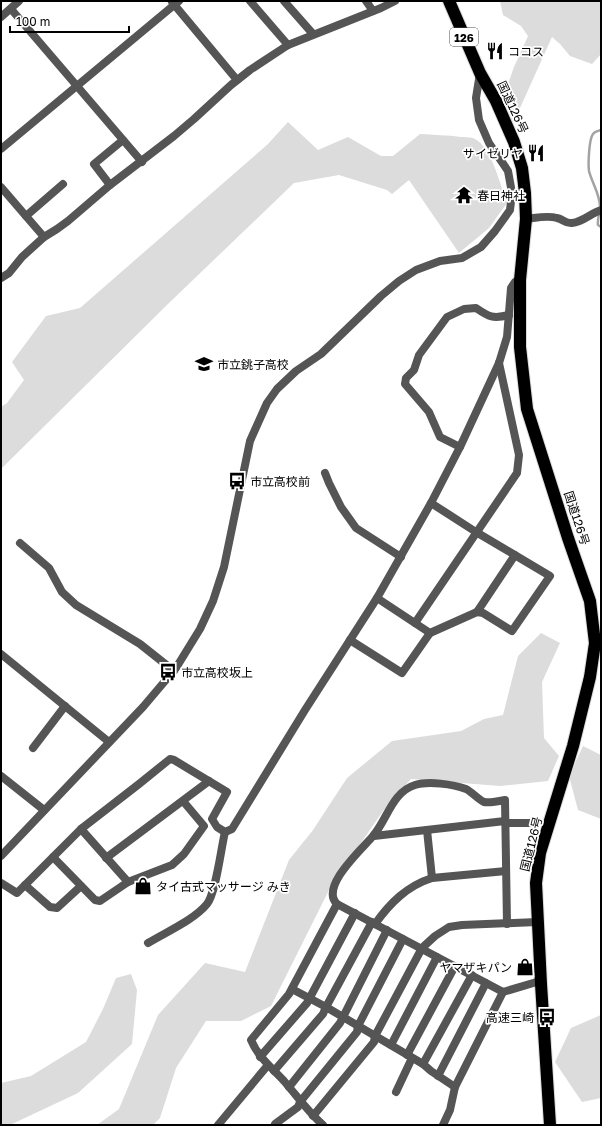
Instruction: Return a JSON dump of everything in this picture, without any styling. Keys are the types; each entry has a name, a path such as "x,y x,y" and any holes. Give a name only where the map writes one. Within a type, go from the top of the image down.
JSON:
{"highway":[{"name":"国道126号","path":"449,1 480,73 496,101 514,142 518,155 524,182 526,219 520,280 520,347 527,409 568,538 590,601 595,644 590,677 573,746 540,853 536,883 540,981 550,1125"}],"street":[{"path":"1,17 19,1"},
{"path":"250,1 288,45"},
{"path":"366,1 373,11"},
{"path":"1,278 9,273 22,257 44,237 68,221 110,185 142,162 194,119 236,80 288,45 395,1"},
{"path":"1,149 77,87 175,2 236,80"},
{"path":"289,2 313,34"},
{"path":"10,9 142,162"},
{"path":"1,856 143,707 174,671 200,629 213,601 224,567 250,441 267,403 277,389 296,371 321,354 381,296 399,281 416,270 440,261 462,258 481,247 510,210 512,193 508,170 489,143 479,120 476,98 480,73"},
{"path":"110,185 94,164 123,140"},
{"path":"26,216 62,184"},
{"path":"1,187 44,237"},
{"path":"526,219 544,216 557,217 566,222 572,223 580,221 601,210"},
{"path":"225,832 232,829 305,710 377,598 431,503 460,447 499,363 507,337 511,288 515,282 520,280"},
{"path":"460,447 440,437 429,412 405,384 406,378 414,370 419,355 447,317 464,309 476,308 489,317 509,315"},
{"path":"415,623 516,473 519,455 499,363"},
{"path":"325,473 342,507 356,528 401,557"},
{"path":"431,503 550,576 512,631 483,613 477,612"},
{"path":"20,542 49,568 62,592 76,605 140,644 174,671"},
{"path":"350,640 402,673 430,633 477,612 515,555"},
{"path":"377,598 430,633"},
{"path":"1,654 109,742"},
{"path":"33,748 65,706"},
{"path":"1,883 17,893 81,829 170,759 227,792 212,819 217,827 225,832"},
{"path":"2,778 44,810"},
{"path":"106,858 209,781"},
{"path":"507,924 505,800 483,802 466,789 448,785 422,783 414,785 394,801 374,836 357,852 343,870 336,881 333,893 334,901 337,904 503,992 540,981"},
{"path":"53,857 95,900 100,901 128,882 172,865 184,854 204,826 183,801"},
{"path":"374,836 505,822 535,823"},
{"path":"81,829 128,882"},
{"path":"427,830 432,878"},
{"path":"148,943 193,918 208,903 214,885 225,832"},
{"path":"218,1125 323,1014 373,923 386,908 407,890 432,878 506,871"},
{"path":"25,885 50,907 57,908 81,886"},
{"path":"323,1125 300,1102 260,1057 251,1040 292,989 337,904"},
{"path":"260,1057 307,1003 355,913"},
{"path":"313,1116 374,1042 375,1036 422,948 435,936 449,927 462,925 537,922"},
{"path":"288,1087 340,1023 387,930"},
{"path":"276,1125 275,1124 298,1107 300,1102 357,1032 358,1026 404,939"},
{"path":"391,1045 437,957"},
{"path":"396,1092 409,1056 455,966"},
{"path":"423,1064 472,975"},
{"path":"438,1076 486,983"},
{"path":"292,989 326,1007 423,1064 430,1071 455,1087"},
{"path":"443,1125 450,1110 455,1087 503,992"}],"shaded area":[{"path":"500,1 601,1 601,54 592,64 570,56 552,37 511,128 498,95 501,86 508,84 528,36 521,26 503,15"},
{"path":"288,122 318,150 348,137 381,156 393,156 420,134 473,138 480,142 490,157 507,203 489,228 459,253 409,180 392,194 387,190 339,175 294,183 170,302 1,469 1,407 7,403 24,380 12,362 46,316 80,308 268,144"},
{"path":"541,633 560,643 542,682 544,738 559,756 548,781 500,786 411,779 383,811 331,886 271,1006 241,1021 206,1021 176,1068 160,1118 153,1125 97,1125 119,1109 158,1015 205,963 245,972 289,860 313,830 347,778 392,741 461,731 484,719 503,715 518,656"},
{"path":"583,746 601,755 601,819 578,810 569,776"},
{"path":"131,974 137,990 132,1044 78,1093 10,1125 1,1125 1,1083 31,1076 86,1042 103,1009 116,978"},
{"path":"601,1015 601,1098 582,1102 555,1062 571,1028"}],"waterway":[{"path":"601,130 593,134 590,146 589,163 589,171 600,202 598,225 601,227"}],"place":[{"name":"ココス","path":"495,51"},
{"name":"サイゼリヤ","path":"536,153"},
{"name":"春日神社","path":"464,195"},
{"name":"市立銚子高校","path":"204,364"},
{"name":"市立高校前","path":"237,481"},
{"name":"市立高校坂上","path":"168,672"},
{"name":"タイ古式マッサージ みき","path":"143,886"},
{"name":"ヤマザキパン","path":"525,967"},
{"name":"高速三崎","path":"547,1017"}]}
